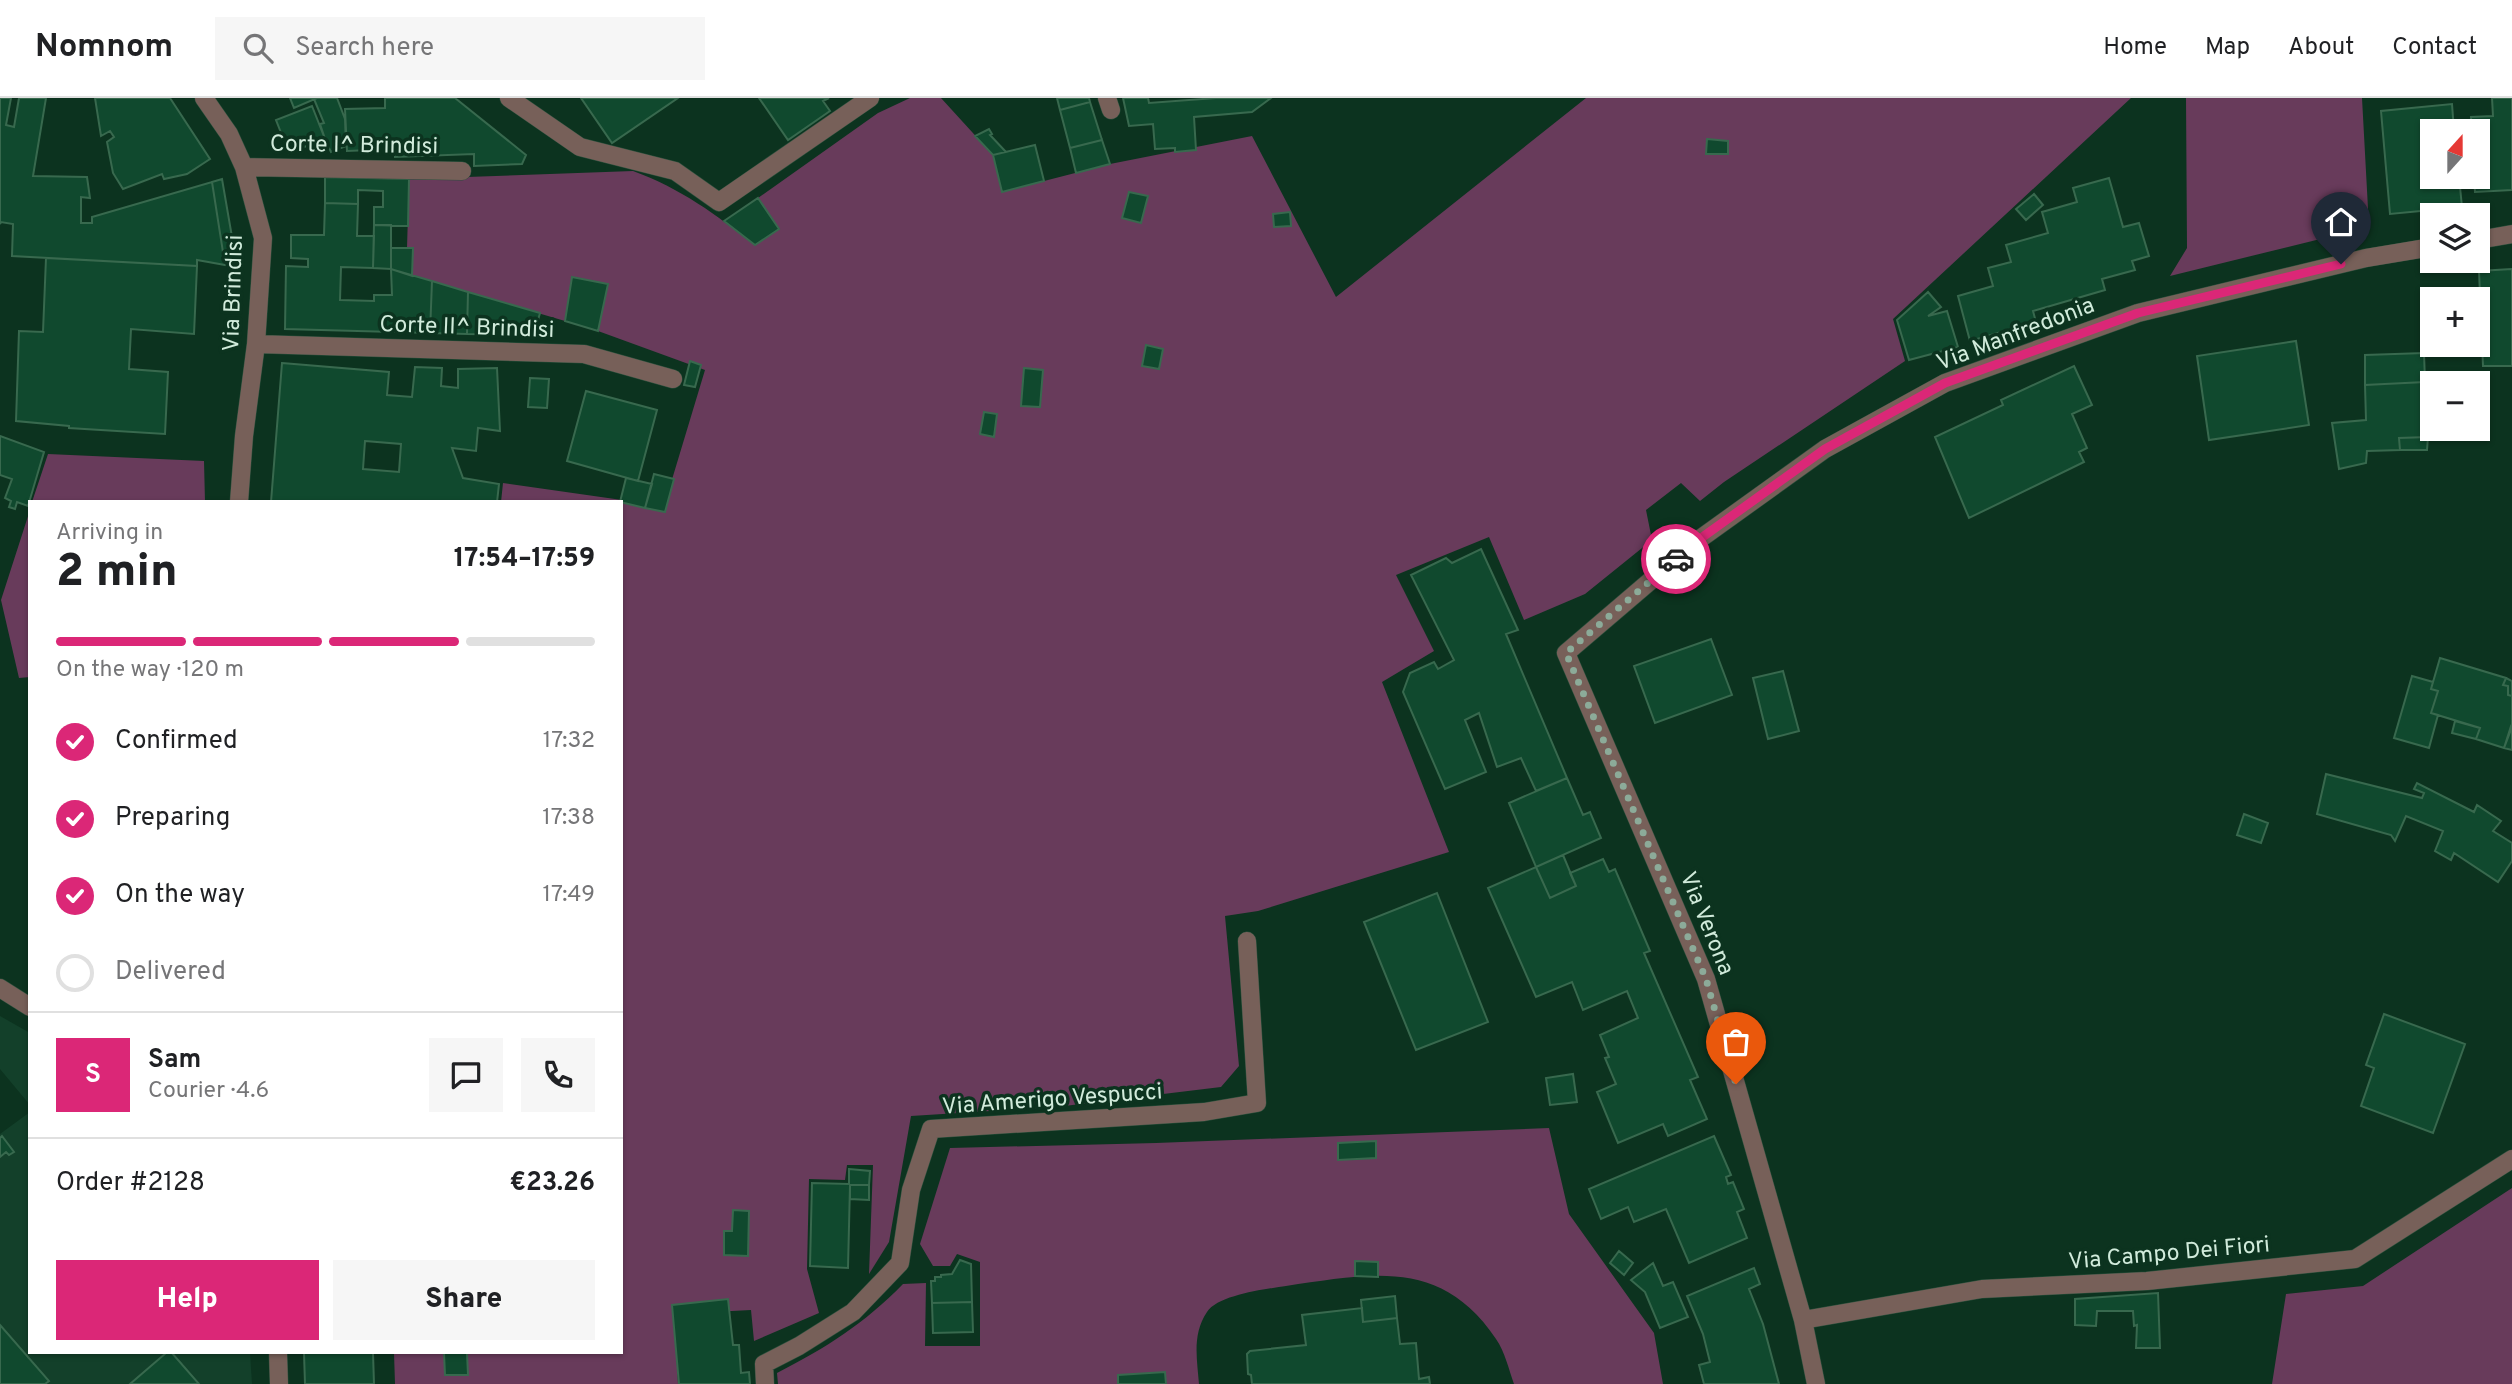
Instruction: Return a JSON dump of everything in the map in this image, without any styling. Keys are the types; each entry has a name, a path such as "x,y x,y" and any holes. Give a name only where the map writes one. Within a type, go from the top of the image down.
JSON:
{"street":[{"name":"Via Brindisi","path":"204,98 229,134 244,167 263,238 256,344 239,500"},
{"path":"509,98 580,147 675,171 719,202 870,98"},
{"name":"Corte I^ Brindisi","path":"244,167 462,171"},
{"path":"2490,238 2512,234"},
{"name":"Via Manfredonia","path":"1566,653 1697,541 1825,449 1945,383 2138,313 2366,258 2420,249"},
{"name":"Corte II^ Brindisi","path":"256,344 584,354 673,379"},
{"name":"Via Verona","path":"1566,653 1706,979 1802,1320 1816,1384"},
{"name":"Via Amerigo Vespucci","path":"765,1384 764,1364 799,1346 853,1312 900,1263 911,1190 931,1129 1204,1112 1257,1103 1247,941"},
{"path":"0,988 28,1006"},
{"name":"Via Campo Dei Fiori","path":"1802,1320 1982,1289 2147,1281 2355,1259 2512,1159"},
{"path":"278,1354 279,1384"}],"shaded area":[{"path":"910,98 941,98 993,155 1002,192 1110,164 1252,136 1336,297 1586,98 2131,98 1893,319 1905,361 1724,482 1700,501 1681,483 1646,510 1652,540 1585,594 1524,620 1489,537 1396,575 1434,651 1382,682 1449,852 1258,911 1225,916 1239,1066 1221,1087 1056,1107 911,1116 889,1242 869,1274 873,1165 847,1165 845,1180 809,1179 807,1269 819,1313 754,1341 751,1310 674,1314 678,1384 395,1384 394,1354 623,1354 623,500 664,506 705,370 598,331 608,284 572,278 565,321 412,276 413,249 407,248 409,179 633,171 683,194 755,245 779,229 758,198 878,113"},
{"path":"2186,98 2362,98 2369,227 2170,276 2187,248"},
{"path":"48,454 204,461 205,500 33,500"},
{"path":"503,483 622,500 501,500"},
{"path":"28,516 28,677 19,678 1,600"},
{"path":"0,1016 28,1032 28,1103 0,1069"},
{"path":"28,1113 28,1354 250,1354 252,1384 0,1384 0,1134"},
{"path":"1549,1128 1569,1214 1654,1333 1663,1384 1514,1384 1496,1339 1475,1313 1452,1294 1428,1283 1402,1277 1375,1276 1317,1281 1255,1291 1221,1301 1207,1312 1199,1329 1199,1384 778,1384 777,1373 844,1334 903,1284 926,1283 925,1346 980,1346 980,1262 957,1254 950,1266 933,1266 920,1244 950,1148"},
{"path":"2512,1188 2512,1384 2272,1384 2286,1294 2363,1286"}],"building":[{"path":"0,98 11,98 6,125 14,127 19,98 46,98 33,176 87,177 90,198 81,197 81,223 92,223 92,217 212,182 225,265 197,260 197,266 12,256 13,224 0,224"},
{"path":"95,98 170,98 210,159 187,174 164,179 162,174 123,189 113,173 107,142 114,137 110,131 101,136"},
{"path":"290,98 317,98 294,108"},
{"path":"337,98 345,119 346,146 331,152 328,146 311,153 308,146 325,139 320,124 324,123 314,99"},
{"path":"385,98 455,98 526,155 522,164 474,166 474,154 395,157 395,149 347,151 345,109 385,108"},
{"path":"581,98 678,98 612,143"},
{"path":"759,98 829,98 823,101 830,111 788,140"},
{"path":"1057,98 1089,98 1090,102 1060,110"},
{"path":"1123,98 1148,98 1149,103 1216,98 1271,98 1252,112 1194,117 1196,150 1175,152 1175,148 1155,149 1153,124 1129,126"},
{"path":"2492,98 2512,98 2512,190 2475,192 2475,189 2490,189 2490,119 2471,117 2493,116"},
{"path":"1090,102 1102,140 1070,148 1060,110"},
{"path":"2452,104 2453,119 2420,119 2420,189 2460,189 2462,203 2420,203 2420,211 2390,214 2381,111"},
{"path":"312,106 325,139 289,153 276,120"},
{"path":"989,129 992,134 990,135 1006,152 993,155 975,136"},
{"path":"1707,139 1728,141 1728,154 1706,154"},
{"path":"1102,140 1110,164 1076,173 1070,148"},
{"path":"1035,145 1044,181 1002,192 993,155"},
{"path":"325,177 409,179 408,226 374,225 374,207 383,207 383,191 358,190 358,204 325,203"},
{"path":"2109,178 2123,227 2139,223 2149,256 2132,261 2135,270 2102,279 2105,290 2033,311 2036,322 1970,341 1958,296 1993,286 1988,268 2011,262 2006,245 2048,233 2042,212 2077,202 2073,188"},
{"path":"222,179 237,266 225,265 212,182"},
{"path":"1129,192 1148,196 1141,223 1122,218"},
{"path":"2034,194 2043,205 2026,220 2016,209"},
{"path":"758,198 779,229 755,245 724,221"},
{"path":"325,203 358,204 357,236 374,236 373,268 341,267 340,300 374,301 374,295 392,295 391,269 432,281 430,333 285,329 286,266 308,267 308,259 291,258 291,235 324,235"},
{"path":"1290,212 1291,226 1274,227 1273,214"},
{"path":"374,225 391,225 391,269 373,268"},
{"path":"391,248 413,248 412,276 391,269"},
{"path":"46,258 197,266 194,334 131,329 129,369 168,372 165,434 69,428 16,421 19,331 43,332"},
{"path":"2512,269 2512,366 2483,366 2483,357 2490,357 2490,287 2480,287 2479,273 2490,273 2490,270"},
{"path":"572,277 608,284 598,331 565,321"},
{"path":"432,281 468,292 467,334 430,333"},
{"path":"468,292 540,313 534,335 467,334"},
{"path":"1928,292 1941,307 1928,316 1947,311 1958,347 1909,360 1897,320"},
{"path":"2296,341 2309,425 2209,440 2197,356"},
{"path":"1146,345 1163,349 1159,369 1142,366"},
{"path":"2420,353 2420,357 2424,357 2425,371 2420,371 2420,382 2365,385 2365,355"},
{"path":"690,361 701,365 695,387 684,385"},
{"path":"282,363 389,372 387,395 412,397 415,367 442,368 441,386 458,388 458,369 497,368 500,431 478,428 476,451 452,448 463,478 499,484 497,500 271,500","holes":["365,441 401,444 399,472 363,469"]},
{"path":"2074,366 2092,405 2072,414 2087,448 2079,452 2084,462 1969,518 1935,437 2003,405 2001,400"},
{"path":"1024,368 1043,370 1040,407 1021,406"},
{"path":"530,378 549,379 547,408 528,407"},
{"path":"2420,382 2420,437 2399,438 2400,450 2367,451 2366,463 2339,469 2332,423 2366,420 2365,385"},
{"path":"586,391 657,410 638,481 567,461"},
{"path":"984,412 997,414 994,437 980,434"},
{"path":"0,436 44,452 28,506 17,502 15,509 9,507 11,501 5,498 12,479 0,475"},
{"path":"2420,437 2420,441 2428,441 2427,450 2400,450 2399,438"},
{"path":"654,474 674,479 665,512 645,508"},
{"path":"626,478 652,484 645,508 620,500"},
{"path":"1481,549 1518,630 1506,634 1567,778 1536,791 1521,758 1497,767 1479,713 1465,720 1486,772 1445,789 1403,692 1410,673 1434,662 1438,669 1454,660 1411,575 1446,558 1452,563"},
{"path":"1711,639 1732,695 1655,723 1634,666"},
{"path":"2440,658 2506,678 2503,685 2508,686 2508,695 2512,696 2512,727 2504,748 2476,739 2480,728 2431,713 2438,691 2431,689"},
{"path":"1783,671 1799,731 1768,739 1753,678"},
{"path":"2412,676 2433,682 2431,689 2438,691 2431,713 2438,715 2429,748 2394,738"},
{"path":"2506,678 2512,681 2512,696 2508,695 2508,686 2503,685"},
{"path":"2455,721 2480,728 2476,739 2452,733"},
{"path":"2512,727 2512,750 2504,748"},
{"path":"2326,774 2422,798 2424,793 2414,789 2417,783 2474,812 2477,805 2501,821 2493,831 2512,843 2512,861 2498,882 2454,853 2451,860 2435,851 2443,831 2406,816 2395,841 2391,835 2317,814"},
{"path":"1567,778 1583,815 1590,812 1601,838 1536,867 1509,803"},
{"path":"2244,814 2268,823 2261,843 2237,835"},
{"path":"1563,855 1576,886 1550,898 1536,867"},
{"path":"1603,859 1609,872 1615,869 1650,951 1644,953 1698,1077 1690,1080 1707,1119 1668,1136 1663,1124 1618,1143 1597,1092 1616,1084 1605,1058 1609,1057 1600,1035 1638,1018 1627,991 1583,1010 1572,982 1536,997 1488,888 1536,867 1550,898 1576,886 1570,873"},
{"path":"1437,893 1488,1022 1416,1050 1364,922"},
{"path":"2384,1014 2465,1044 2433,1133 2361,1106 2374,1068 2366,1065"},
{"path":"1573,1074 1577,1102 1550,1105 1546,1078"},
{"path":"2,1136 14,1152 9,1155 6,1152 0,1157 0,1138"},
{"path":"1714,1136 1731,1175 1726,1177 1728,1184 1733,1182 1744,1209 1737,1212 1747,1238 1689,1263 1666,1209 1634,1222 1628,1207 1601,1219 1589,1189"},
{"path":"1376,1141 1376,1158 1338,1160 1338,1143"},
{"path":"849,1169 870,1171 869,1185 850,1185 848,1268 810,1266 812,1183 849,1184"},
{"path":"850,1185 869,1185 869,1200 850,1199"},
{"path":"733,1210 749,1211 748,1256 724,1255 724,1231 732,1231"},
{"path":"1619,1251 1633,1263 1624,1275 1610,1263"},
{"path":"960,1260 971,1264 972,1302 932,1303 931,1281 941,1275 952,1274"},
{"path":"1355,1261 1378,1262 1378,1277 1355,1276"},
{"path":"1653,1263 1663,1286 1673,1282 1688,1317 1660,1328 1645,1292 1631,1280"},
{"path":"1754,1268 1760,1284 1749,1289 1763,1324 1779,1384 1704,1384 1699,1365 1710,1362 1703,1334 1687,1296"},
{"path":"2158,1293 2160,1348 2136,1348 2137,1325 2134,1326 2133,1311 2097,1311 2096,1326 2075,1325 2075,1299"},
{"path":"1395,1296 1397,1318 1363,1322 1361,1300"},
{"path":"728,1299 733,1345 739,1345 741,1373 749,1372 750,1384 679,1384 672,1305"},
{"path":"972,1302 973,1332 933,1333 932,1303"},
{"path":"1362,1308 1363,1322 1397,1318 1400,1344 1416,1343 1419,1379 1429,1377 1430,1384 1252,1384 1251,1375 1248,1374 1247,1354 1250,1351 1306,1345 1302,1315"},
{"path":"0,1325 49,1381 45,1384 0,1384"},
{"path":"165,1354 173,1354 199,1384 130,1384"},
{"path":"304,1354 373,1354 374,1384 305,1384"},
{"path":"444,1354 467,1354 468,1375 445,1375"},
{"path":"1165,1372 1166,1384 1118,1384 1118,1375"}],"way so far":[{"path":"1676,559 1566,653 1706,979 1736,1084"}],"route":[{"path":"1676,559 1825,449 1945,383 2138,313 2341,264"}]}
